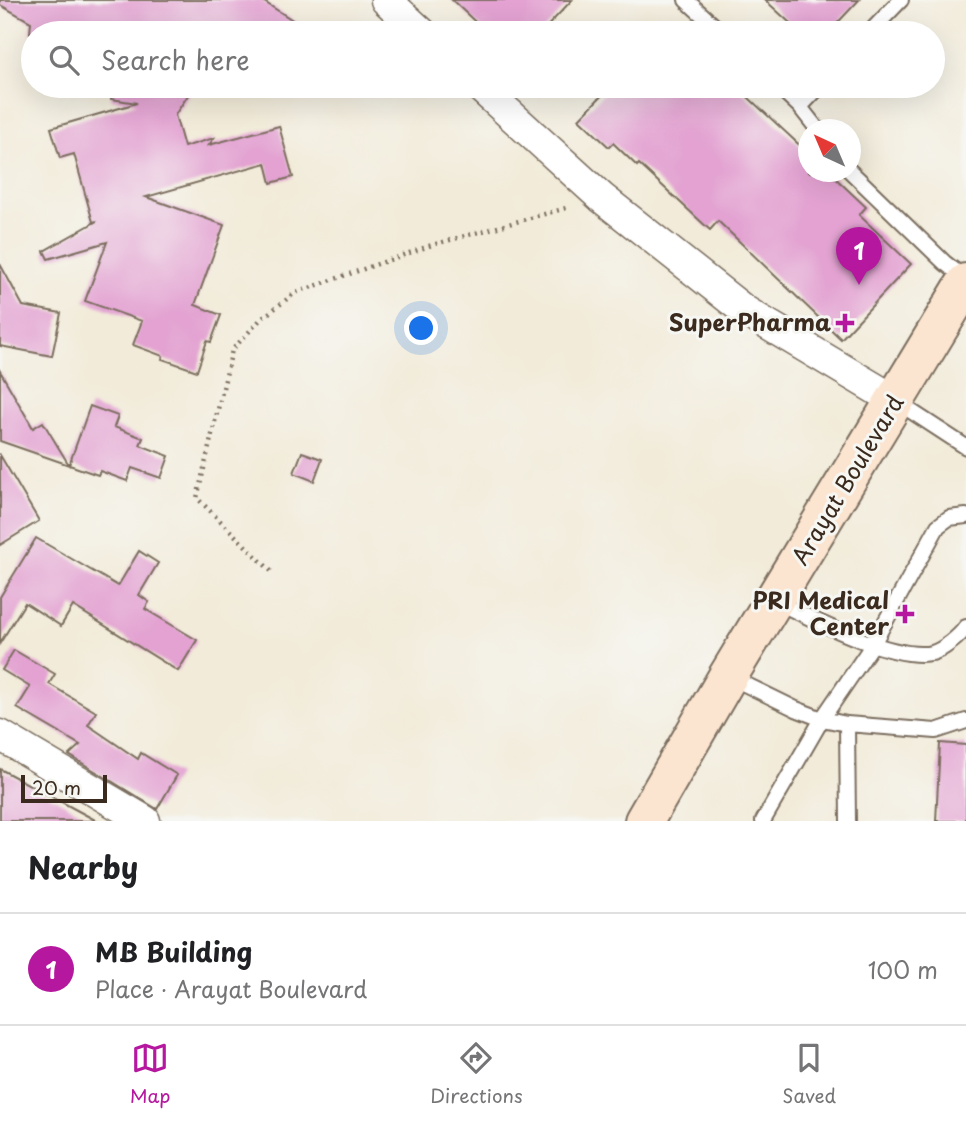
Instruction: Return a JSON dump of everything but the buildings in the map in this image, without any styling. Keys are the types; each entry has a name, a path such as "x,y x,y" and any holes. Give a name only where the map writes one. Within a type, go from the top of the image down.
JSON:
{"main road":[{"name":"Arayat Boulevard","path":"644,821 728,676 966,281"}],"street":[{"path":"386,0 409,21"},
{"path":"492,98 602,198 745,311 896,401"},
{"path":"0,735 145,821"}],"lane":[{"path":"686,0 709,21"},
{"path":"881,21 901,0"},
{"path":"791,98 809,119"},
{"path":"800,107 809,98"},
{"path":"861,182 966,281"},
{"path":"896,401 966,447"},
{"path":"762,821 822,719 873,644 938,526 949,518 966,516"},
{"path":"775,601 835,630 873,644 916,654 935,653 962,634 966,627"},
{"path":"728,676 796,709 822,719 847,724 936,731 966,721"},
{"path":"847,724 848,821"}],"path":[{"path":"271,571 197,498 232,350 261,319 295,293 432,245 602,198"}],"place":[{"name":"MB Building","path":"859,285"},
{"name":"SuperPharma","path":"845,323"},
{"name":"PRI Medical Center","path":"905,614"}]}
